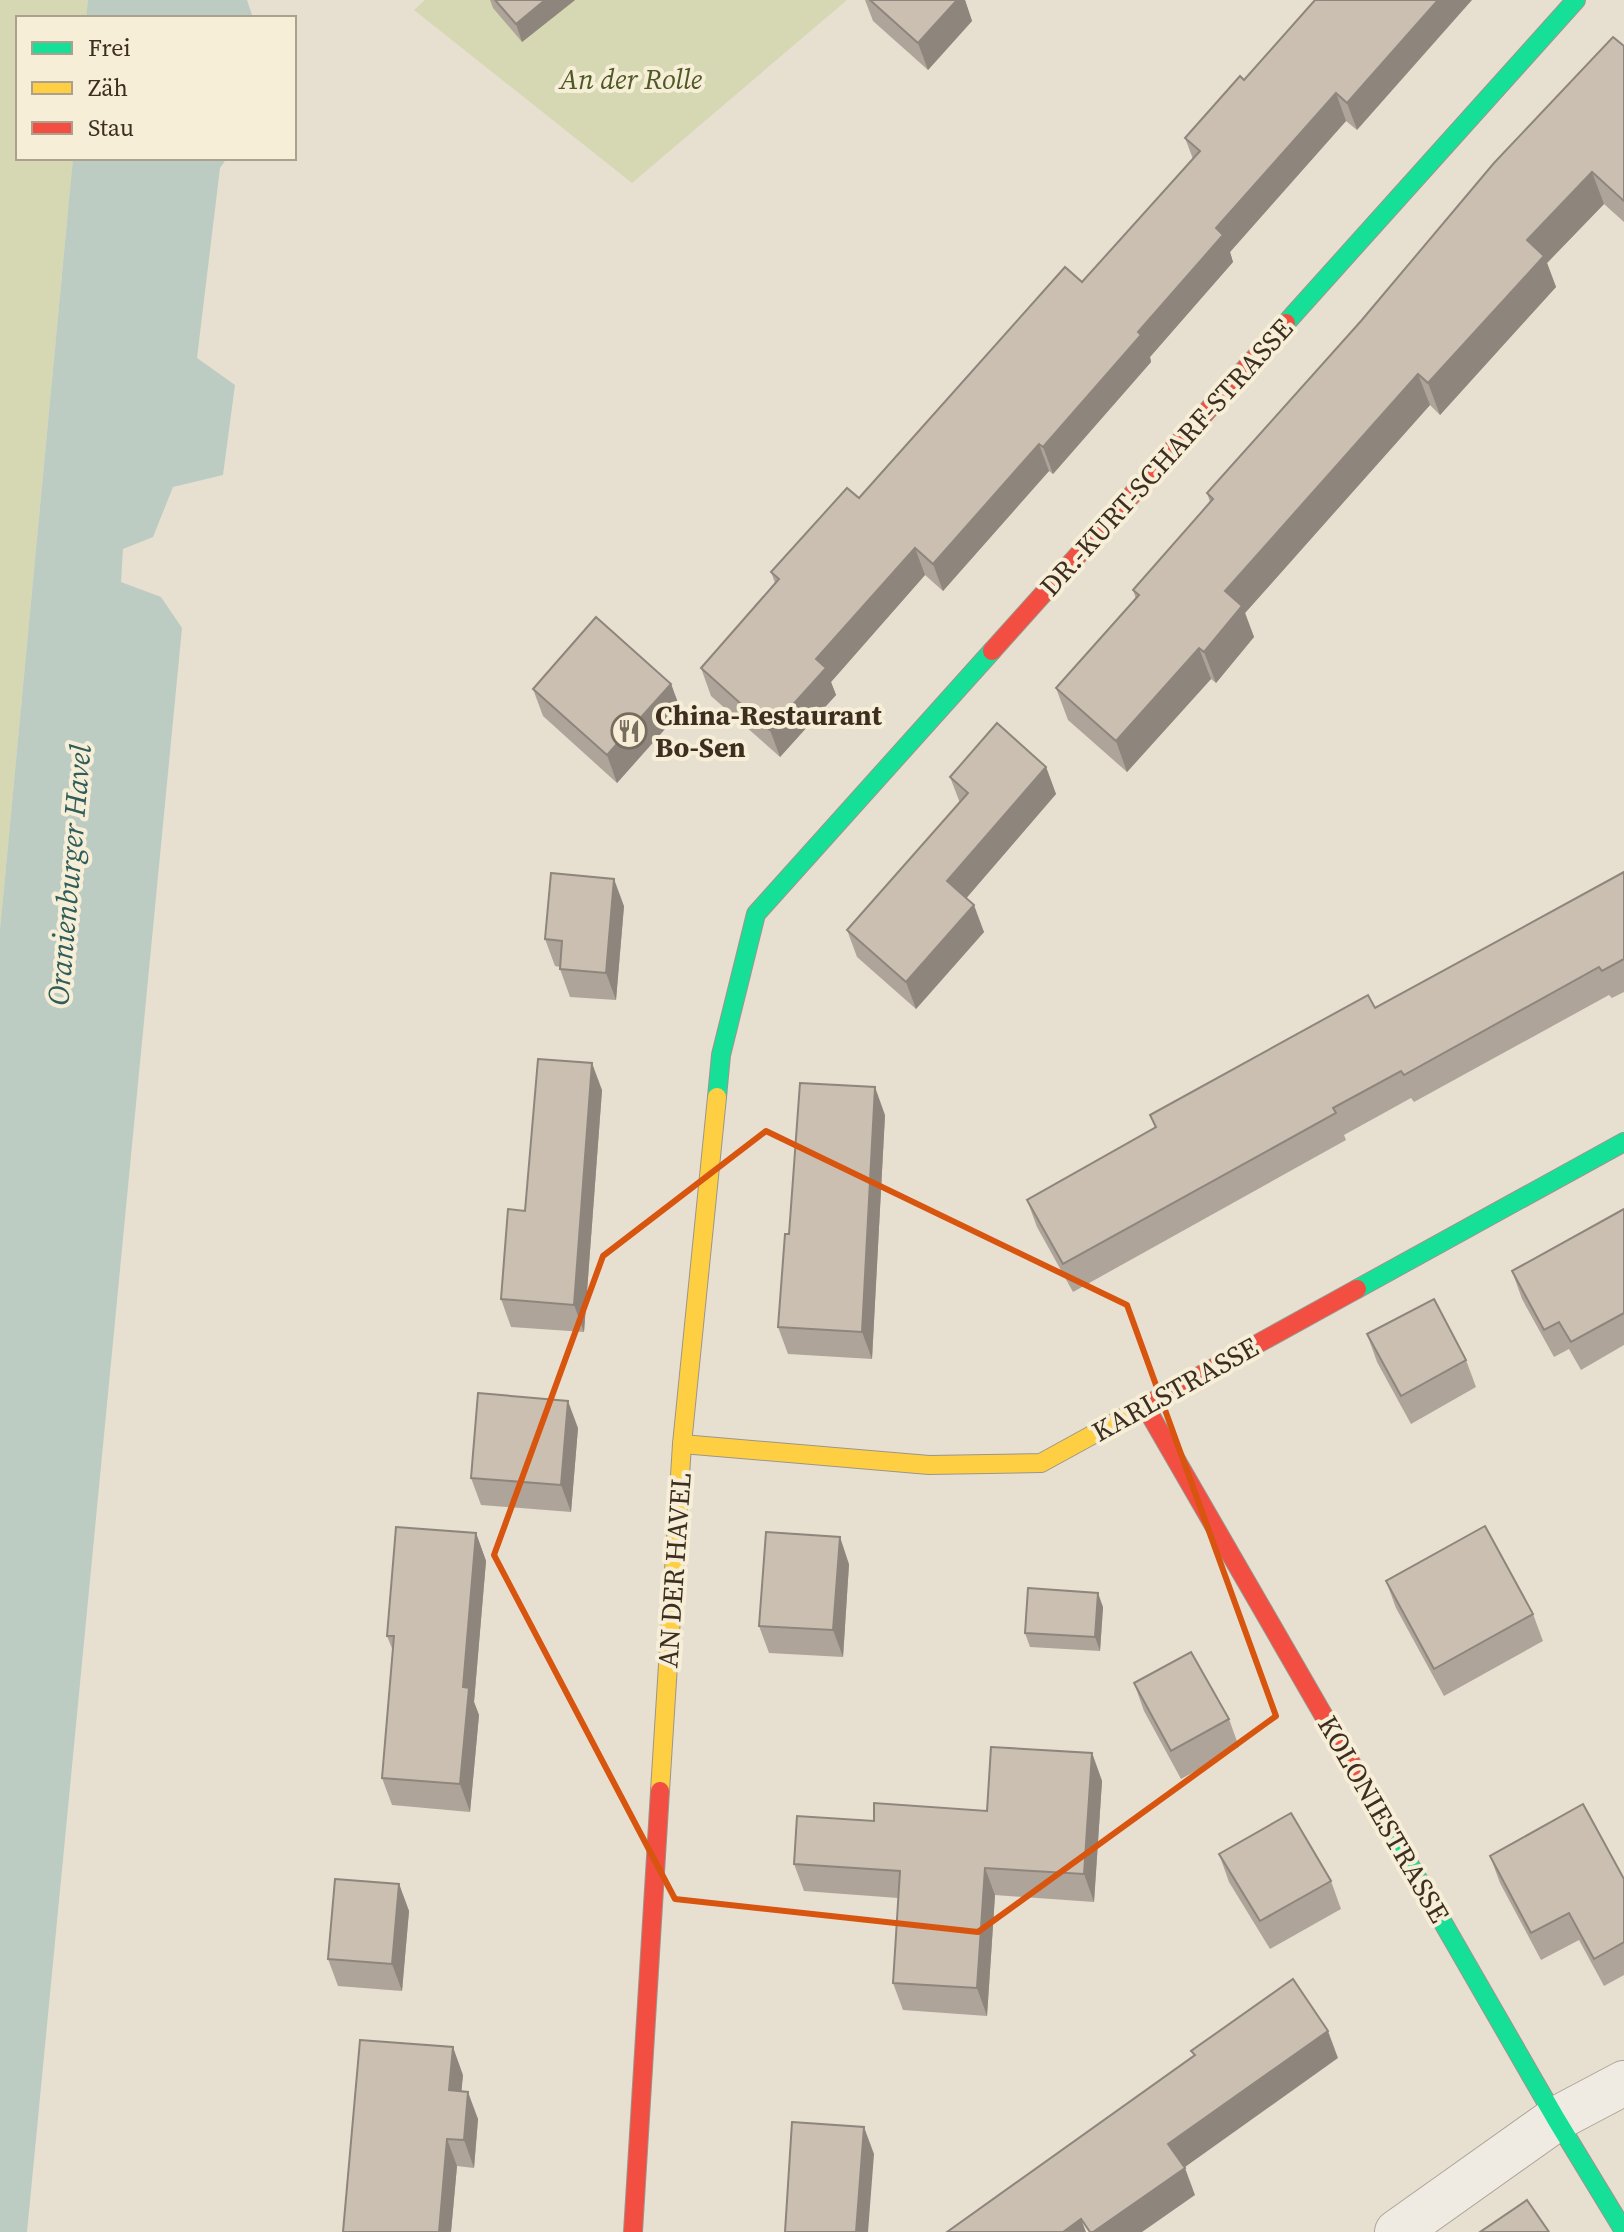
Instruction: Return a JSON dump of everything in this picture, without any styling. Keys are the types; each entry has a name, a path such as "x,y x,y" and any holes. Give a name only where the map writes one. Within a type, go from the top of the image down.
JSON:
{"street":[{"name":"DR.-KURT-SCHARF-STRASSE","path":"756,914 1576,0"},
{"name":"AN DER HAVEL","path":"633,2232 682,1444 721,1055 756,914"},
{"name":"KARLSTRASSE","path":"682,1444 929,1465 1041,1463 1624,1142"},
{"name":"KOLONIESTRASSE","path":"1145,1406 1556,2119 1624,2231"},
{"path":"1397,2232 1556,2119 1624,2083"}],"highlighted area":[{"path":"766,1131 1127,1305 1276,1716 978,1932 675,1899 494,1555 603,1256"}],"green space":[{"path":"0,0 88,0 86,16 16,16 16,160 73,160 0,930"},
{"name":"An der Rolle","path":"425,0 847,0 632,183 414,10"}],"water":[{"path":"88,0 247,0 252,16 86,16"},
{"name":"Oranienburger Havel","path":"73,160 226,160 220,168 197,358 235,385 223,475 173,487 153,537 123,549 121,582 161,597 182,628 27,2232 0,2232 0,930"}],"building":[{"path":"495,0 545,0 516,24"},
{"path":"870,0 957,0 918,43"},
{"path":"1315,0 1438,0 1347,103 1336,93 1216,228 1223,235 1138,332 1141,335 1043,447 1039,444 933,564 915,548 816,659 826,668 770,730 701,668 779,579 771,572 847,488 859,498 1065,267 1082,282 1200,151 1185,138 1240,76 1244,80"},
{"path":"1613,37 1624,46 1624,201 1592,172 1527,240 1544,256 1428,383 1418,374 1225,591 1242,606 1204,652 1199,648 1116,741 1056,688 1139,595 1133,590 1213,499 1207,493 1361,321 1494,163"},
{"path":"596,617 671,684 607,755 533,689"},
{"path":"997,723 1046,767 947,881 974,905 906,982 847,930 968,793 950,777"},
{"path":"1624,872 1624,959 1602,971 1599,967 1404,1075 1401,1071 1333,1108 1336,1113 1063,1264 1027,1200 1156,1127 1150,1115 1368,995 1375,1008"},
{"path":"551,873 614,879 606,973 560,969 562,941 545,939"},
{"path":"538,1059 592,1063 574,1305 501,1299 508,1209 525,1211"},
{"path":"800,1083 875,1087 862,1332 778,1327 785,1234 789,1234"},
{"path":"1624,1209 1624,1313 1571,1342 1559,1322 1544,1330 1512,1271"},
{"path":"1434,1299 1466,1360 1401,1396 1367,1334"},
{"path":"478,1393 568,1401 561,1485 471,1478"},
{"path":"1485,1526 1533,1614 1434,1669 1386,1581"},
{"path":"396,1527 476,1533 463,1687 469,1688 460,1784 382,1778 394,1636 387,1636"},
{"path":"766,1532 840,1537 833,1630 759,1626"},
{"path":"1028,1588 1098,1593 1095,1637 1025,1633"},
{"path":"1191,1652 1229,1719 1171,1751 1134,1683"},
{"path":"991,1747 1092,1753 1084,1874 985,1868 977,1988 893,1983 900,1871 794,1864 797,1816 874,1821 874,1803 987,1811"},
{"path":"1583,1804 1624,1879 1624,1942 1594,1959 1569,1913 1531,1933 1490,1856"},
{"path":"1291,1813 1331,1881 1260,1921 1219,1854"},
{"path":"335,1879 399,1884 392,1964 328,1959"},
{"path":"1293,1979 1328,2031 1168,2144 1185,2168 1093,2232 1081,2219 1063,2232 947,2232 1195,2055 1191,2051"},
{"path":"360,2040 453,2047 449,2090 468,2092 464,2140 447,2139 439,2232 343,2232"},
{"path":"792,2122 864,2127 856,2232 785,2232"},
{"path":"1527,2200 1549,2232 1480,2232"}],"traffic: fast":[{"path":"1286,323 1576,0"},
{"path":"717,1097 721,1055 756,914 992,651"},
{"path":"1357,1289 1624,1142"},
{"path":"1366,1789 1624,2231"}],"traffic: slow":[{"path":"660,1791 682,1444 717,1097"},
{"path":"682,1444 929,1465 1041,1463 1143,1407"}],"traffic: jam":[{"path":"992,651 1286,323"},
{"path":"1143,1407 1357,1289"},
{"path":"1145,1406 1366,1789"},
{"path":"633,2232 660,1791"}],"place":[{"name":"China-Restaurant Bo-Sen","path":"629,731"}]}
